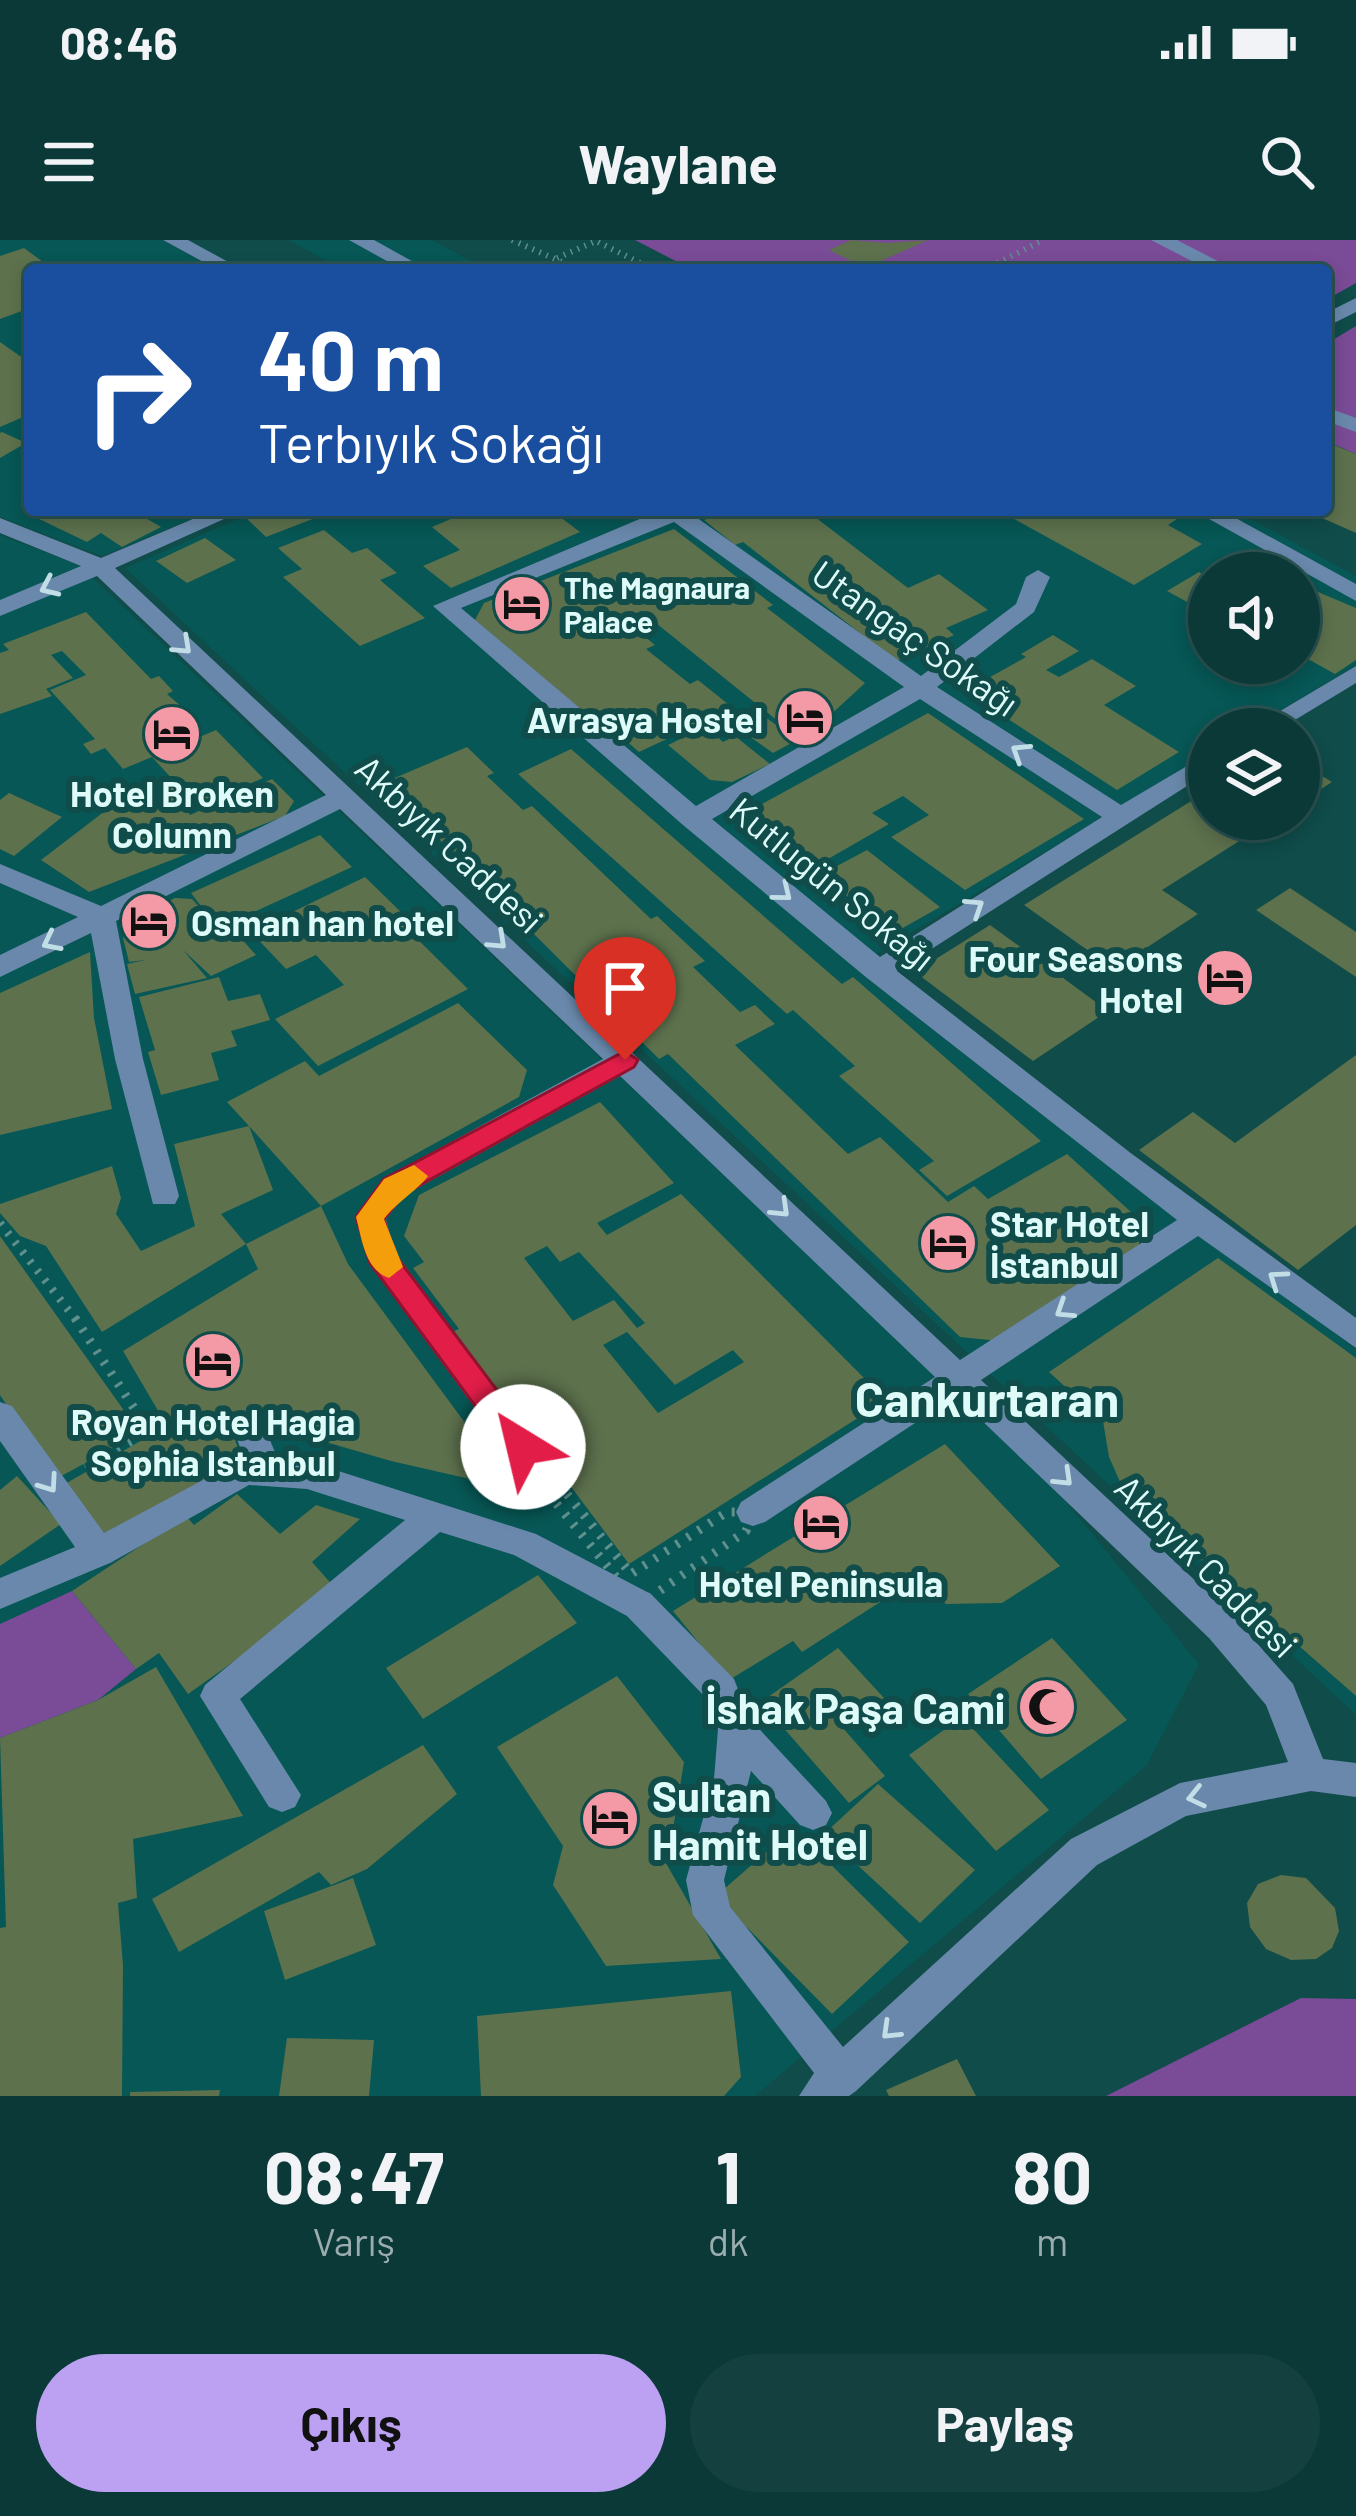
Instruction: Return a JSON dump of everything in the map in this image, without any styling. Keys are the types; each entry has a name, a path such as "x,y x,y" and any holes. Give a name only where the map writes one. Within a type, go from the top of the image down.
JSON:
{"street":[{"path":"173,240 221,264"},
{"path":"359,240 406,264"},
{"path":"1161,240 1212,264"},
{"path":"0,609 218,516"},
{"name":"Kutlugün Sokağı","path":"676,516 445,606 692,819 877,970 1197,1222 1356,1335"},
{"name":"Utangaç Sokağı","path":"676,516 921,688 1118,815"},
{"path":"1215,516 1356,594"},
{"name":"Akbıyık Caddesi","path":"0,525 98,565 960,1379 1220,1627 1280,1695 1311,1774"},
{"path":"692,819 921,688 1026,607 1038,577"},
{"path":"1298,708 1356,674"},
{"path":"877,970 1188,773"},
{"path":"0,967 344,797"},
{"path":"0,873 102,917"},
{"path":"102,917 129,1059 164,1196"},
{"path":"523,1447 380,1256 370,1217 394,1186 625,1060"},
{"path":"753,1512 1197,1222"},
{"path":"247,1423 265,1469"},
{"path":"4,1429 98,1552"},
{"path":"0,1594 98,1552 205,1497 242,1472 265,1469 307,1475 524,1544 635,1590 721,1690 736,1729 813,1813"},
{"path":"282,1795 218,1696 437,1514"},
{"path":"736,1729 732,1779 705,1880 712,1915 831,2087 1084,1852 1180,1800 1311,1774 1356,1780"}],"path":[{"path":"512,240 568,264"},
{"path":"557,258 595,240 641,264"},
{"path":"996,264 1042,240"},
{"path":"0,1223 68,1307 148,1431 50,1486"},
{"path":"523,1447 538,1480"},
{"path":"523,1447 547,1469 635,1590"},
{"path":"727,1512 753,1512 746,1531 635,1590 727,1512"}],"shaded area":[{"path":"0,240 162,240 207,264 24,264 24,516 199,516 102,556 0,517"},
{"path":"288,240 432,240 477,264 333,264"},
{"path":"635,240 1356,240 1356,283 1332,297 1332,264 681,264"},
{"path":"1356,326 1356,454 1332,444 1332,340"},
{"path":"245,516 1245,516 1312,552 1188,552 1188,684 1320,684 1320,557 1356,576 1356,665 1284,708 1188,708 1188,766 856,966 1356,1349 1356,1715 125,568"},
{"path":"0,535 79,565 1053,1486 1199,1664 1147,1765 755,2096 0,2096"},
{"path":"72,1591 136,1669 98,1700 0,1738 0,1624"},
{"path":"1301,1998 1356,1999 1356,2096 1106,2096"}],"building":[{"path":"851,240 928,240 874,264 857,264 829,250"},
{"path":"24,248 46,264 24,264 24,310 0,319 0,256"},
{"path":"0,342 24,359 24,417 0,427"},
{"path":"0,433 24,442 24,444 0,458"},
{"path":"1332,446 1356,454 1356,533 1318,516 1332,516"},
{"path":"130,516 125,520 142,516 161,527 122,547 101,533 87,542 35,517"},
{"path":"313,516 315,518 266,537 245,517"},
{"path":"458,516 559,516 580,532 451,588 423,566 460,550 432,527"},
{"path":"714,516 814,516 908,588 939,574 988,610 946,628 954,635 896,661 743,542 735,545 704,520"},
{"path":"1009,516 1178,516 1168,525 1202,544 1134,585"},
{"path":"674,529 865,683 825,720 794,734 641,611 623,619 655,645 646,649 690,684 698,680 733,708 639,752 605,722 597,725 475,620 484,603"},
{"path":"324,530 352,553 367,548 397,573 380,580 425,618 360,646 283,577 302,569 278,548"},
{"path":"205,538 236,560 187,583 156,561"},
{"path":"1188,579 1188,602 1167,591"},
{"path":"1320,593 1356,608 1356,660 1335,674 1320,666"},
{"path":"86,612 151,679 159,676 173,691 167,694 191,715 173,723 190,741 216,730 263,778 187,811 190,815 272,779 294,801 285,816 89,892 41,860 105,811 175,782 152,757 123,769 105,748 91,754 83,744 95,739 50,690 86,675 62,651 51,655 73,678 46,689 52,696 0,714 0,653 9,650 3,644"},
{"path":"1053,635 1079,651 1046,670 1059,677 1092,659 1136,686 1104,705 1179,752 1117,790 965,691 1026,657 1021,654"},
{"path":"757,711 797,740 773,753 732,724"},
{"path":"928,713 1084,819 965,890 891,837 929,815 903,796 872,813 889,824 821,863 751,810"},
{"path":"720,720 729,727 714,734 723,742 735,736 770,764 732,782 710,780 668,745"},
{"path":"467,747 494,773 487,776 523,810 532,806 651,919 657,916 705,961 693,967 740,1012 755,1005 775,1024 735,1045 848,1154 880,1137 948,1202 974,1186 988,1199 1067,1154 1141,1221 1138,1254 999,1341 960,1337 668,1054 659,1059 383,783"},
{"path":"571,749 842,984 853,977 1041,1141 947,1196 919,1170 934,1161 839,1076 855,1066 793,1010 787,1014 518,774"},
{"path":"9,793 62,817 14,856 0,849 0,800"},
{"path":"1188,803 1188,840 1241,840 1162,890 1198,914 1114,969 1024,905"},
{"path":"320,835 352,867 228,924 256,955 211,976 183,950 207,978 135,994 127,964 145,960 129,962 123,938 132,919 175,898 192,899 213,922 191,893"},
{"path":"867,850 940,907 894,933 820,875"},
{"path":"365,877 402,913 394,916 468,989 318,1066 275,1019 344,985 316,955 286,969 251,932"},
{"path":"1290,888 1356,932 1356,977 1256,910"},
{"path":"990,925 1108,1011 1033,1061 915,972"},
{"path":"90,952 94,1018 112,1109 0,1135 0,993"},
{"path":"219,977 228,1001 260,994 270,1020 231,1031 237,1046 211,1053 219,1080 161,1095 148,1052 155,1050 139,997"},
{"path":"458,1003 527,1070 519,1097 321,1206 227,1102 305,1061 319,1076"},
{"path":"1356,1055 1356,1225 1298,1270 1139,1150 1193,1112 1235,1143"},
{"path":"600,1102 674,1183 597,1223 607,1235 681,1194 886,1400 629,1564 454,1331 459,1329 413,1268 424,1262 404,1236 419,1195","holes":["547,1246 560,1262 579,1252 645,1323 637,1328 614,1300 573,1321 524,1258","627,1332 675,1385 733,1350 744,1362 658,1413 603,1345"]},
{"path":"249,1126 273,1190 221,1214 246,1244 102,1332 46,1246 20,1236 0,1213 0,1204 112,1166 121,1198 116,1214 141,1251 195,1226 174,1144"},
{"path":"321,1206 348,1264 502,1473 492,1484 391,1461 295,1433 244,1410 231,1428 242,1460 103,1538 63,1485 167,1426 123,1351 258,1269 246,1244"},
{"path":"0,1236 140,1433 56,1479 0,1395"},
{"path":"1218,1258 1356,1358 1356,1696 1125,1493 1109,1457 1103,1421 1049,1372"},
{"path":"945,1444 1060,1566 1002,1603 946,1604 921,1576 802,1652 793,1641 729,1680 673,1611"},
{"path":"17,1476 61,1524 0,1566 0,1490"},
{"path":"237,1494 280,1534 316,1505 360,1519 312,1562 336,1589 188,1694 159,1653 136,1669 72,1591 186,1516 194,1525"},
{"path":"538,1575 577,1623 423,1719 386,1668"},
{"name":"İshak Paşa Cami","path":"1052,1638 1127,1720 1041,1779 968,1694"},
{"path":"838,1648 884,1698 842,1727 885,1776 849,1803 761,1702"},
{"path":"156,1667 243,1816 133,1839 137,1898 118,1903 123,1965 122,2096 0,2096 0,1928 6,1927 0,1738 98,1700"},
{"name":"Sultan Hamit Hotel","path":"617,1676 684,1762 667,1865 721,1959 606,1966 553,1885 563,1846 497,1747"},
{"path":"962,1717 1049,1810 996,1851 909,1755"},
{"path":"423,1745 457,1794 367,1869 331,1885 319,1872 179,1952 152,1899"},
{"path":"878,1784 975,1870 920,1923 824,1834"},
{"path":"794,1828 909,1942 832,2014 716,1896"},
{"path":"1281,1875 1306,1878 1335,1908 1339,1931 1332,1948 1316,1959 1291,1960 1266,1949 1250,1927 1247,1903 1258,1884"},
{"path":"353,1878 376,1945 285,1980 264,1911"},
{"path":"731,1991 741,2077 724,2096 481,2096 477,2016"},
{"path":"287,2038 374,2040 369,2096 279,2096"},
{"path":"957,2059 976,2096 889,2096 886,2090"},
{"path":"220,2090 219,2096 130,2096 130,2092"}],"slow traffic":[{"path":"389,1267 380,1256 370,1217 394,1186 414,1176"}],"place":[{"name":"The Magnaura Palace","path":"522,604"},
{"name":"Avrasya Hostel","path":"805,718"},
{"name":"Hotel Broken Column","path":"172,734"},
{"name":"Osman han hotel","path":"149,921"},
{"name":"Four Seasons Hotel","path":"1225,978"},
{"name":"Star Hotel İstanbul","path":"948,1243"},
{"name":"Royan Hotel Hagia Sophia Istanbul","path":"213,1361"},
{"name":"Hotel Peninsula","path":"821,1523"},
{"name":"İshak Paşa Cami","path":"1047,1707"},
{"name":"Sultan Hamit Hotel","path":"610,1819"}],"district":[{"name":"Cankurtaran","path":"987,1398"}],"route":[{"path":"523,1447 380,1256 370,1217 394,1186 625,1060"}]}
